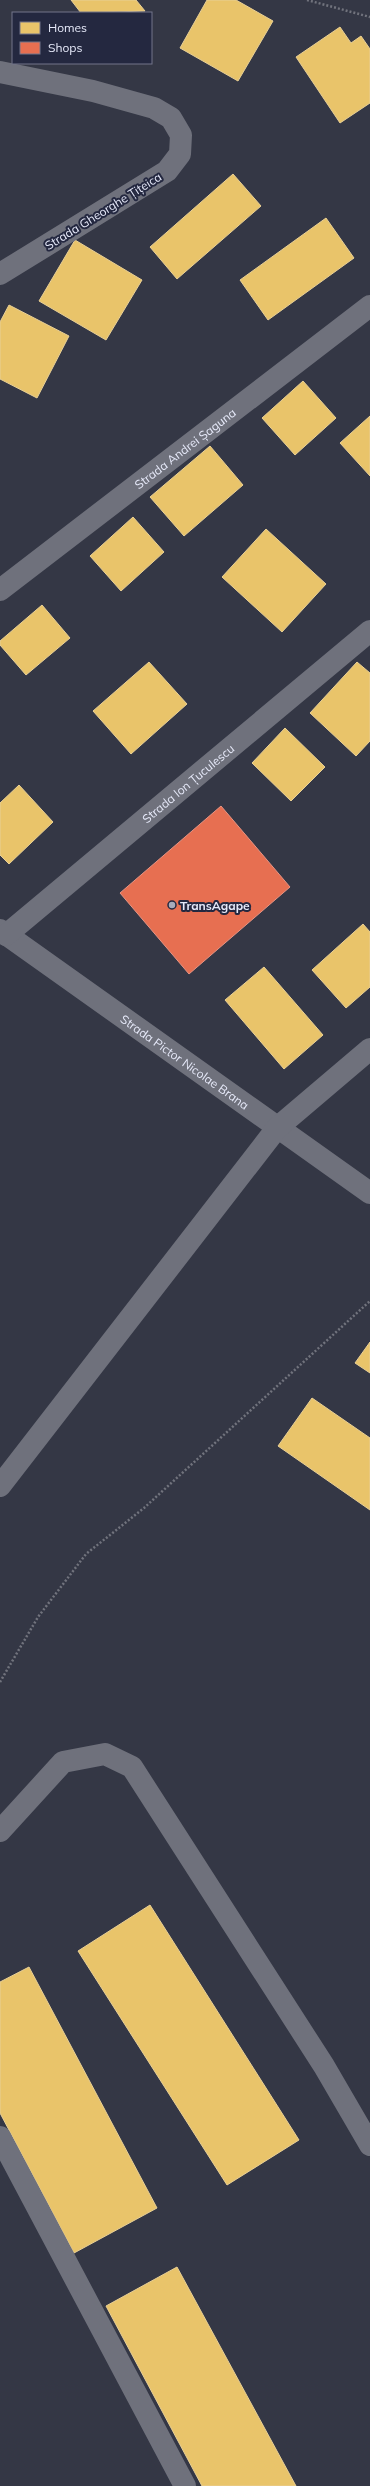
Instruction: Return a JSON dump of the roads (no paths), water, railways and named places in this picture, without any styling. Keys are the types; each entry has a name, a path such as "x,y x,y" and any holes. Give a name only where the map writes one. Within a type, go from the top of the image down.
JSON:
{"street":[{"name":"Strada Gheorghe Țițeica","path":"0,72 93,91 154,108 171,118 181,135 180,154 167,171 0,274"},
{"name":"Strada Andrei Șaguna","path":"0,590 370,306"},
{"name":"Strada Ion Țuculescu","path":"3,933 370,631"},
{"name":"Strada Pictor Nicolae Brana","path":"3,933 370,1193"},
{"path":"0,1486 277,1128 370,1049"},
{"path":"0,1831 63,1762 105,1754 132,1767 324,2066 370,2145"},
{"path":"0,2137 185,2486"}],"place":[{"name":"TransAgape","path":"172,905"}]}
